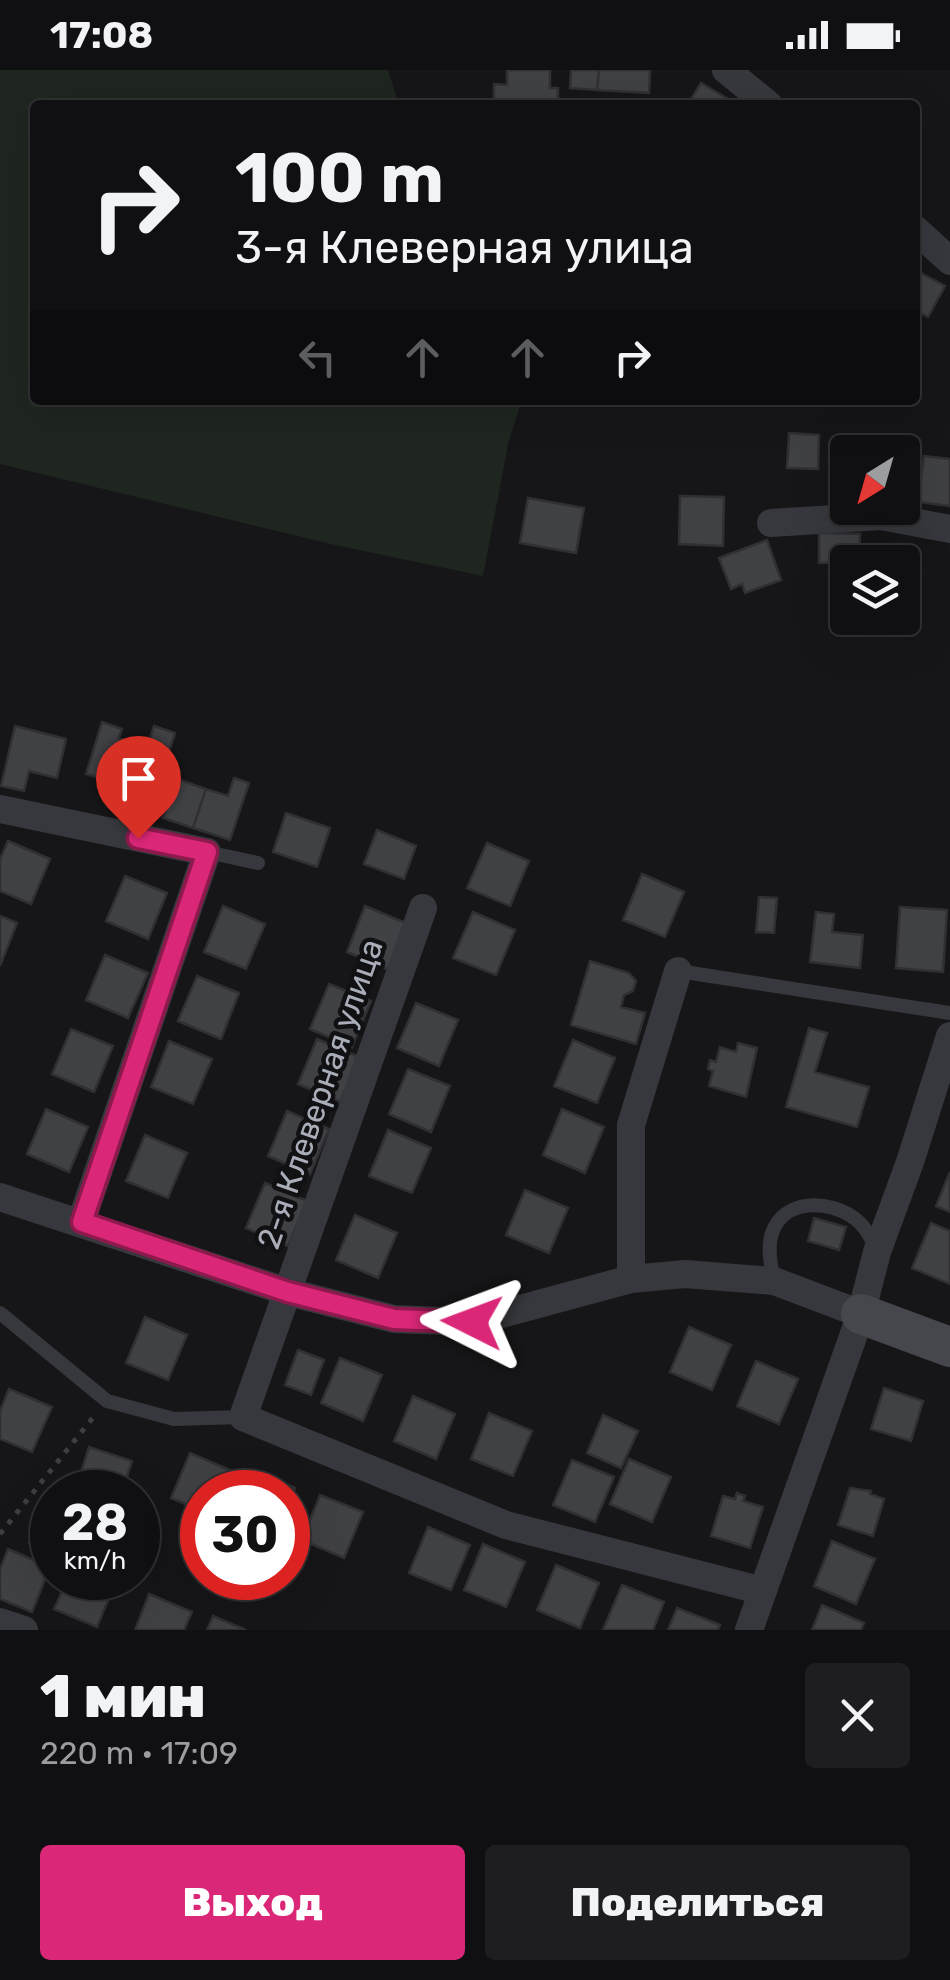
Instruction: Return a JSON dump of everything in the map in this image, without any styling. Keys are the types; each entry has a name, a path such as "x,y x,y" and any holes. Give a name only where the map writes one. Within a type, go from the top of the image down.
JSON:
{"street":[{"path":"726,70 763,100"},
{"path":"920,234 950,261"},
{"path":"771,523 881,516 950,528"},
{"path":"0,809 207,852 82,1222"},
{"name":"2-я Клеверная улица","path":"243,1417 423,908"},
{"path":"631,1279 631,1125 678,971"},
{"path":"750,1630 862,1314 877,1252 950,1036"},
{"path":"0,1197 288,1292 394,1319 472,1322 631,1279 685,1274 774,1281 950,1348"},
{"path":"243,1417 506,1524 763,1591"},
{"path":"0,1622 24,1630"}],"lane":[{"path":"207,852 258,864"},
{"path":"678,971 950,1014"},
{"path":"774,1281 772,1232 791,1209 811,1204 836,1208 855,1218 868,1232 877,1252"},
{"path":"0,1313 107,1401 174,1420 243,1417"}],"path":[{"path":"0,1534 107,1401"}],"shaded area":[{"path":"0,70 388,70 397,100 30,100 30,405 520,405 509,440 483,576 335,545 0,464"}],"building":[{"path":"507,70 550,70 550,88 558,88 558,100 494,100 494,84 507,85"},
{"path":"571,70 599,70 597,90 570,88"},
{"path":"599,70 650,70 649,93 597,90"},
{"path":"701,83 730,100 690,100"},
{"path":"920,273 945,286 928,317 920,313"},
{"path":"789,433 819,435 818,469 787,468"},
{"path":"924,456 950,459 950,506 920,502"},
{"path":"680,496 724,497 723,546 679,544"},
{"path":"528,498 584,508 576,553 520,543"},
{"path":"819,533 860,534 860,545 830,545 830,563 819,563"},
{"path":"767,540 781,580 745,593 742,584 731,589 719,558"},
{"path":"102,722 122,729 119,738 129,741 117,777 111,775 109,781 86,774"},
{"path":"15,726 66,739 57,778 29,771 24,791 1,786"},
{"path":"154,726 175,733 147,822 121,814 132,781 117,777 129,741 147,747"},
{"path":"234,778 249,783 230,840 193,828 206,789 228,796"},
{"path":"177,779 206,789 193,828 163,818"},
{"path":"286,813 330,828 317,867 273,852"},
{"path":"377,830 416,846 404,879 364,864"},
{"path":"8,841 50,859 31,904 0,891 0,859"},
{"path":"487,843 529,861 510,906 467,888"},
{"path":"642,874 684,892 665,937 623,920"},
{"path":"125,876 167,893 148,939 106,921"},
{"path":"759,897 777,898 774,933 756,932"},
{"path":"223,906 265,924 246,969 204,952"},
{"path":"365,906 408,924 389,970 347,952"},
{"path":"900,907 947,910 943,972 896,968"},
{"path":"473,912 515,930 496,975 453,958"},
{"path":"816,912 834,914 832,932 863,935 860,968 810,962"},
{"path":"0,916 17,923 0,966"},
{"path":"105,955 148,973 128,1018 86,1000"},
{"path":"590,961 629,973 636,981 633,991 624,995 621,1007 645,1013 636,1044 571,1025"},
{"path":"197,976 239,993 221,1039 178,1021"},
{"path":"329,984 371,1001 352,1047 310,1029"},
{"path":"416,1003 458,1020 439,1066 397,1048"},
{"path":"809,1028 827,1033 815,1072 869,1087 857,1127 786,1107"},
{"path":"71,1029 113,1046 94,1092 52,1074"},
{"path":"317,1039 359,1057 340,1102 298,1084"},
{"path":"573,1040 615,1058 597,1103 554,1086"},
{"path":"169,1041 212,1059 193,1104 151,1087"},
{"path":"738,1043 757,1048 746,1097 709,1086 713,1071 708,1069 710,1060 716,1062 720,1047 736,1052"},
{"path":"408,1069 450,1086 431,1132 389,1114"},
{"path":"46,1109 88,1127 69,1172 27,1154"},
{"path":"562,1109 604,1127 585,1173 543,1155"},
{"path":"287,1111 329,1129 310,1174 268,1156"},
{"path":"388,1130 431,1148 412,1193 369,1176"},
{"path":"145,1135 187,1153 168,1198 126,1181"},
{"path":"950,1172 950,1212 936,1206"},
{"path":"265,1183 307,1201 288,1246 246,1228"},
{"path":"525,1190 568,1208 549,1253 506,1235"},
{"path":"355,1215 397,1233 378,1278 336,1260"},
{"path":"814,1218 846,1227 839,1250 808,1241"},
{"path":"931,1223 950,1231 950,1284 912,1268"},
{"path":"145,1317 187,1335 168,1380 126,1363"},
{"path":"689,1327 731,1345 712,1390 670,1372"},
{"path":"298,1350 324,1360 311,1395 285,1385"},
{"path":"340,1358 382,1375 363,1421 321,1403"},
{"path":"756,1361 798,1379 779,1424 737,1406"},
{"path":"884,1388 923,1401 911,1441 871,1429"},
{"path":"9,1389 52,1407 32,1452 0,1439 0,1411"},
{"path":"413,1396 455,1414 436,1459 394,1441"},
{"path":"489,1413 532,1431 513,1476 471,1459"},
{"path":"603,1415 638,1431 621,1468 587,1453"},
{"path":"89,1447 132,1461 129,1470 82,1470"},
{"path":"190,1453 230,1470 183,1470"},
{"path":"629,1459 671,1477 652,1522 610,1504"},
{"path":"572,1460 614,1477 595,1522 553,1505"},
{"path":"180,1477 180,1502 171,1498"},
{"path":"850,1488 871,1491 870,1494 884,1499 873,1536 838,1525"},
{"path":"737,1493 745,1496 743,1501 763,1507 750,1548 711,1536 723,1496 735,1499"},
{"path":"320,1495 363,1512 344,1558 310,1543 310,1520"},
{"path":"428,1527 470,1545 451,1590 409,1573"},
{"path":"832,1541 875,1559 856,1604 814,1586"},
{"path":"483,1544 525,1562 506,1607 464,1590"},
{"path":"8,1549 30,1558 30,1600 37,1600 32,1612 0,1599 0,1569"},
{"path":"556,1565 599,1583 580,1628 537,1610"},
{"path":"622,1585 664,1602 653,1630 603,1630"},
{"path":"160,1599 192,1612 184,1630 135,1630 147,1600"},
{"path":"58,1600 108,1600 97,1627 54,1609"},
{"path":"822,1605 864,1623 861,1630 812,1630"},
{"path":"677,1608 720,1625 718,1630 668,1630"},
{"path":"213,1616 246,1630 207,1630"}],"route":[{"path":"138,838 207,852 82,1222 288,1292 394,1319 472,1322"}]}
